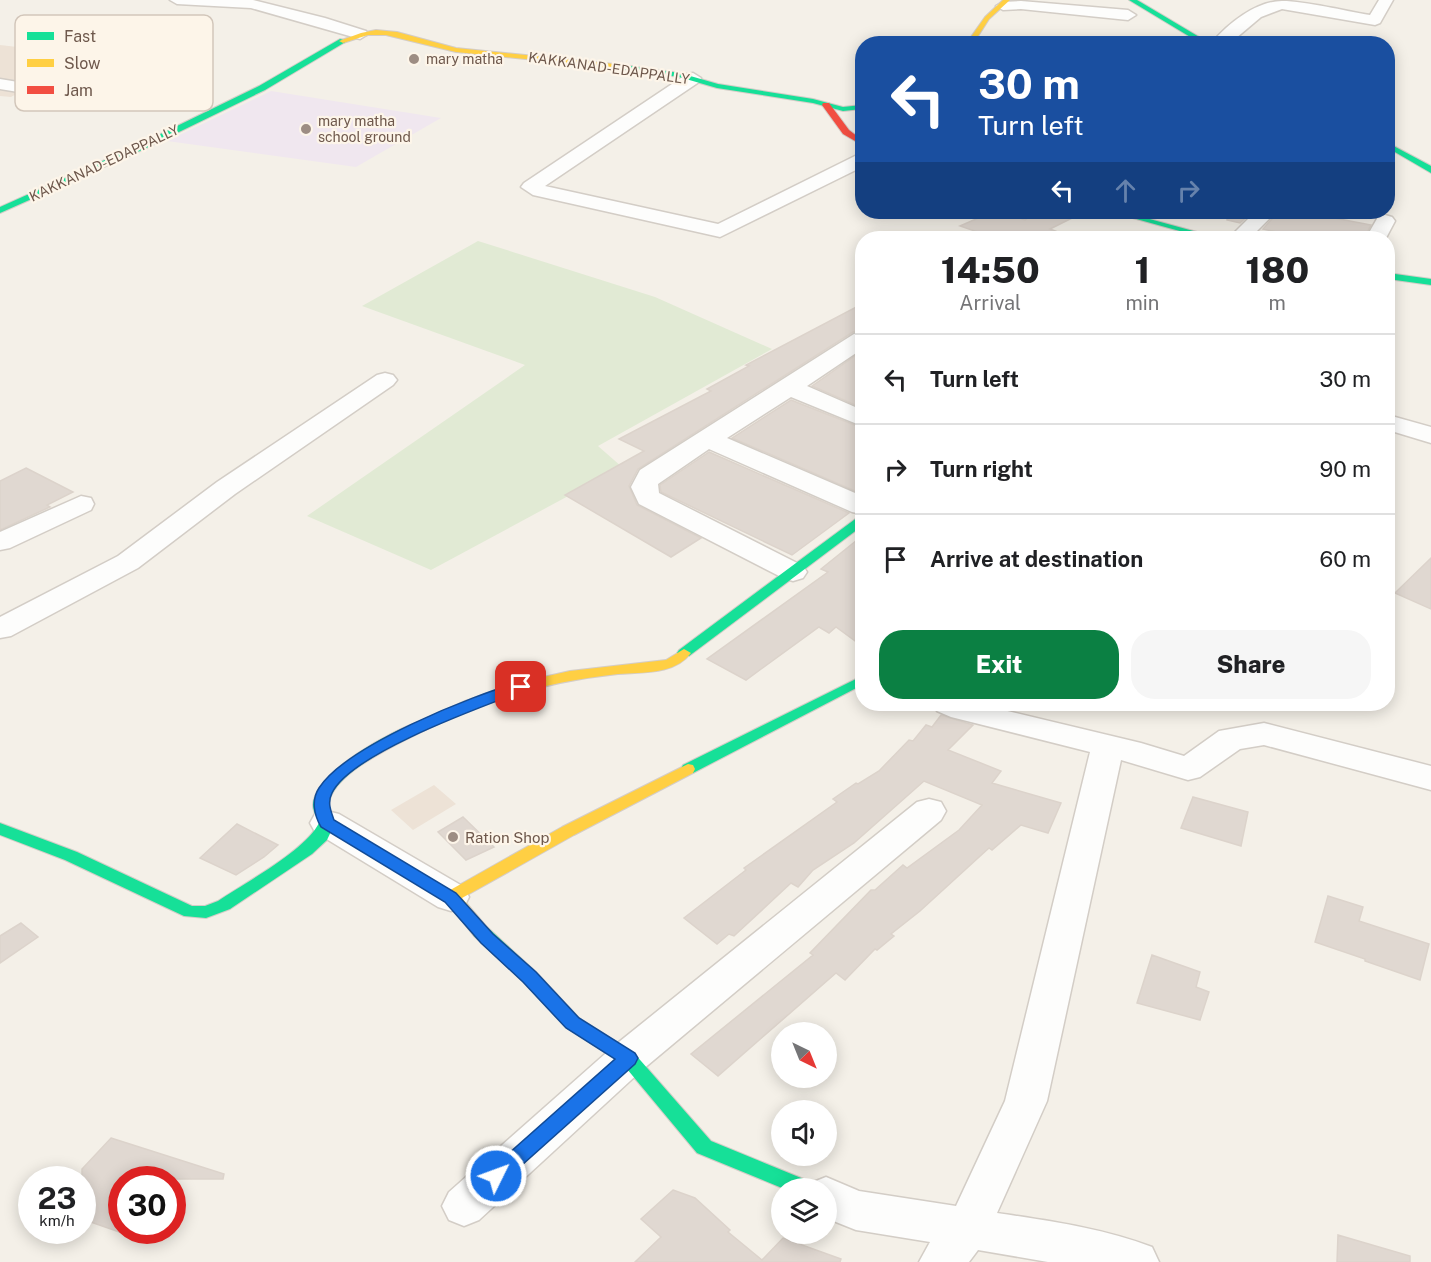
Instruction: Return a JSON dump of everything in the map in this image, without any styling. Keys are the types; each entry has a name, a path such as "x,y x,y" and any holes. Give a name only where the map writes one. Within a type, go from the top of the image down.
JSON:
{"street":[{"path":"177,0 251,4 320,21 360,34"},
{"path":"1132,0 1194,36"},
{"path":"1366,36 1386,0"},
{"path":"975,36 987,18 1005,3 1128,15"},
{"path":"1229,36 1255,14 1269,6 1282,4 1375,20"},
{"name":"KAKKANAD-EDAPPALLY","path":"0,210 149,143 262,88 342,40 360,34 384,32 464,51 579,61 681,75 717,86 843,109 855,108"},
{"path":"693,78 531,187 540,191 720,231 855,164"},
{"path":"0,84 15,86"},
{"path":"826,105 846,132 855,138"},
{"path":"1395,149 1431,170"},
{"path":"1142,219 1187,231"},
{"path":"1246,231 1259,219"},
{"path":"1395,277 1431,282"},
{"path":"793,572 648,498 644,491 644,482 855,344"},
{"path":"0,629 128,562 226,488 385,380"},
{"path":"789,387 855,416"},
{"path":"1395,424 1431,435"},
{"path":"708,439 855,503"},
{"path":"0,542 81,504"},
{"path":"780,1178 704,1147 628,1058 573,1023 530,977 487,938 451,897 327,823 321,805 325,791 342,772 381,747 443,715 521,687 555,678 670,664 855,525"},
{"path":"451,897 568,831 855,684"},
{"path":"966,711 1108,746 1188,769 1231,739 1264,734 1431,778"},
{"path":"942,1262 968,1228 1026,1101 1108,746"},
{"path":"464,1206 628,1058 929,811"},
{"path":"0,829 71,856 190,912 206,912 224,905 306,850 321,836 327,823"},
{"path":"837,1202 856,1210 1094,1249 1136,1262"}],"shaded area":[{"path":"0,45 15,47 15,95 11,97 0,96"},
{"name":"mary matha school ground","path":"271,91 441,118 356,167 167,141"},
{"path":"434,785 456,804 413,830 391,810"}],"green space":[{"path":"478,241 655,297 772,349 598,446 622,467 431,570 307,516 525,365 362,306"}],"building":[{"path":"976,219 1070,219 1050,229 1055,231 975,231 960,226"},
{"path":"1227,219 1244,219 1240,223"},
{"path":"1272,219 1340,219 1371,225 1368,231 1272,231 1263,229"},
{"path":"855,308 855,332 638,469 629,486 637,505 701,538 671,557 565,495 644,451 619,439 711,391 707,389 749,366 746,365"},
{"path":"855,356 855,405 812,386"},
{"path":"791,400 855,425 855,491 732,438"},
{"path":"709,452 849,513 792,555 661,492 660,485"},
{"path":"26,468 73,492 47,505 50,507 0,530 0,481"},
{"path":"855,542 855,641 836,627 829,633 819,627 746,680 707,659 828,572 821,569"},
{"path":"1431,558 1431,609 1395,593"},
{"path":"941,715 973,725 948,750 1001,771 992,783 1061,803 1048,833 1021,825 992,850 989,848 920,911 891,934 894,936 877,950 875,949 845,980 836,973 780,1022 771,1022 771,1030 718,1076 691,1054 813,955 810,953 871,890 875,890 903,865 907,868 959,830 982,805 924,781 854,843 813,870 798,887 791,883 734,936 729,934 717,944 684,918 746,870 744,868 837,802 833,799 879,771 909,740 913,741 926,725 932,727"},
{"path":"1193,797 1248,812 1241,846 1181,828"},
{"path":"463,817 494,847 466,860 438,832"},
{"path":"237,824 278,845 236,875 200,858"},
{"path":"1328,896 1363,907 1359,921 1429,944 1420,980 1315,942"},
{"path":"21,923 38,937 0,963 0,936"},
{"path":"1152,955 1200,972 1196,987 1209,992 1200,1020 1137,1003"},
{"path":"111,1138 224,1174 223,1179 186,1179 186,1166 108,1166 108,1228 96,1224 96,1166 85,1166"},
{"path":"673,1190 695,1198 730,1230 728,1232 762,1260 777,1244 800,1244 841,1259 840,1262 635,1262 661,1237 641,1219"},
{"path":"1338,1235 1410,1256 1410,1262 1337,1262"}],"traffic: fast":[{"path":"1132,0 1194,36"},
{"path":"0,210 139,148 262,88 343,41"},
{"path":"624,67 680,75 717,86 813,101 843,109 855,108"},
{"path":"1395,149 1431,170"},
{"path":"1142,219 1187,231"},
{"path":"1395,277 1431,282"},
{"path":"684,653 855,525"},
{"path":"688,769 855,684"},
{"path":"0,829 71,856 190,912 206,912 224,905 306,850 321,836 327,823 321,805 324,793 333,781 362,758 422,726"},
{"path":"480,931 530,977 573,1023 628,1058 704,1147 780,1178"}],"traffic: slow":[{"path":"975,36 987,18 1007,0"},
{"path":"343,41 376,32 456,50 624,67"},
{"path":"422,726 470,704 522,686 570,676 670,664 684,653"},
{"path":"480,931 451,897 568,831 688,769"}],"traffic: jam":[{"path":"826,105 846,132 855,138"}],"place":[{"name":"mary matha","path":"414,59"},
{"name":"mary matha school ground","path":"306,129"},
{"name":"Ration Shop","path":"453,837"}],"route":[{"path":"496,1176 628,1058 573,1023 530,977 487,938 451,897 327,823 321,805 325,791 331,782 342,772 381,747 443,715 521,687"}]}
